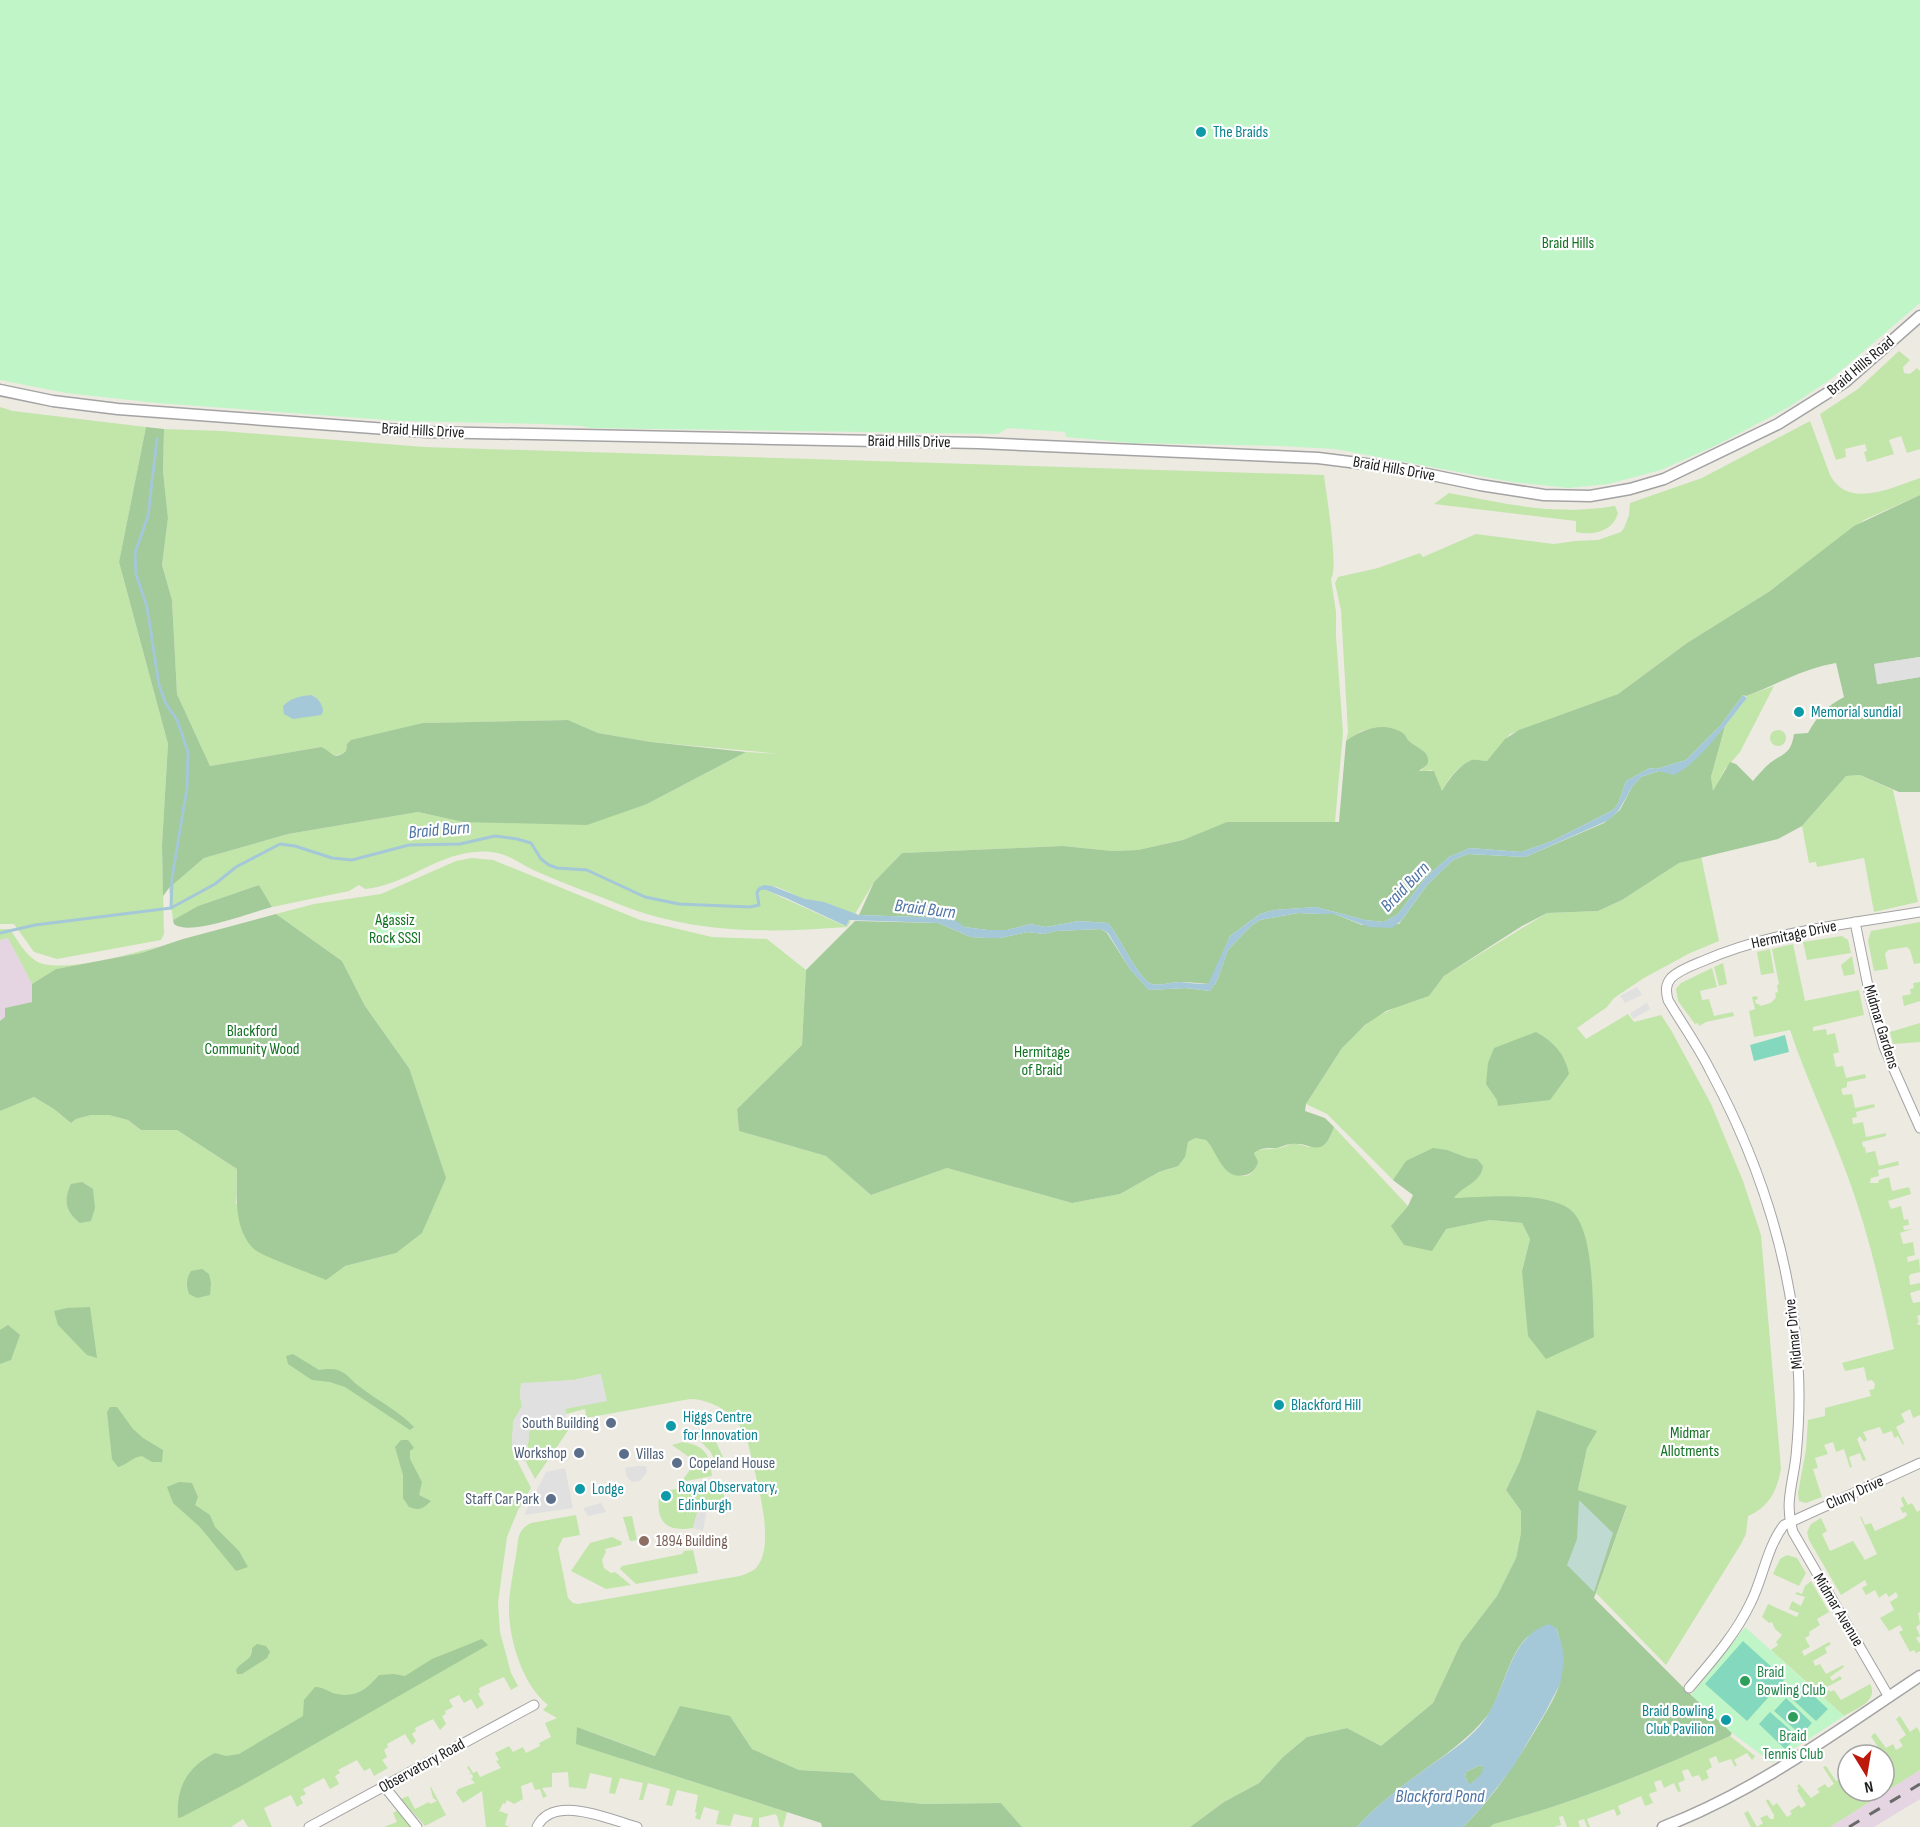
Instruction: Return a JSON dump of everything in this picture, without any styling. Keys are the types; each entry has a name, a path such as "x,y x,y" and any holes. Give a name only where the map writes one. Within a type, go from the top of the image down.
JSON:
{"street":[{"name":"Braid Hills Road","path":"1799,412 1857,373 1920,316"},
{"name":"Braid Hills Drive","path":"0,390 53,401 107,408 427,432 979,443 1318,458 1398,468 1479,485 1568,497 1608,494 1658,481 1741,443 1799,412"},
{"name":"Hermitage Drive","path":"1673,977 1700,962 1738,948 1785,935 1920,912"},
{"name":"Midmar Gardens","path":"1856,922 1870,996 1884,1047 1920,1128"},
{"name":"Midmar Drive","path":"1673,977 1666,988 1668,998 1704,1059 1739,1129 1767,1204 1788,1284 1795,1326 1799,1398 1796,1454 1788,1506 1790,1521"},
{"name":"Cluny Drive","path":"1790,1521 1920,1463"},
{"path":"1689,1688 1738,1626 1754,1595 1779,1532 1790,1521"},
{"name":"Midmar Avenue","path":"1790,1521 1796,1539 1889,1697"},
{"path":"1663,1827 1710,1808 1754,1785 1920,1676"},
{"name":"Observatory Road","path":"309,1827 534,1705"},
{"path":"384,1786 417,1827"},
{"path":"537,1827 547,1814 564,1810 577,1810 637,1827"}],"shaded area":[{"path":"1920,657 1920,677 1877,684 1874,664"},
{"path":"8,938 32,984 32,1002 6,1008 5,1017 0,1021 0,940"},
{"path":"1637,987 1642,995 1625,1003 1620,996"},
{"path":"1647,1003 1650,1009 1633,1019 1630,1013"},
{"path":"601,1374 607,1401 565,1409 567,1422 530,1425 526,1462 516,1459 512,1450 513,1421 522,1406 521,1383 574,1380"},
{"path":"646,1466 647,1472 640,1481 632,1482 627,1477 625,1468"},
{"name":"Staff Car Park","path":"565,1468 573,1508 524,1515 546,1472"},
{"path":"1579,1500 1613,1533 1594,1592 1567,1565 1577,1539"},
{"path":"601,1503 606,1512 588,1516 583,1508"},
{"path":"707,1507 703,1531 693,1528 698,1509"},
{"path":"1920,1770 1920,1799 1874,1827 1830,1827 1868,1803 1896,1803 1896,1785"}],"green space":[{"name":"Braid Hills","path":"0,0 1920,0 1920,303 1831,379 1789,407 1719,444 1661,470 1608,484 1569,488 1512,482 1335,449 1132,443 1066,437 1065,432 1008,428 998,434 590,428 542,424 400,421 157,403 66,393 0,380"},
{"path":"1899,351 1910,360 1903,367 1904,373 1910,374 1917,368 1920,371 1920,449 1907,453 1901,436 1889,440 1894,454 1867,462 1864,452 1867,451 1865,444 1845,449 1846,457 1836,460 1820,414 1858,389"},
{"path":"0,407 13,411 146,427 119,562 168,744 162,845 164,934 161,940 57,959 34,952 14,924 0,924"},
{"path":"1810,421 1830,475 1838,486 1848,492 1872,493 1920,478 1920,495 1864,520 1770,591 1687,643 1618,694 1510,734 1487,761 1467,762 1458,769 1442,792 1435,773 1431,770 1419,772 1428,762 1426,754 1397,730 1369,729 1361,731 1346,741 1348,732 1341,610 1335,583 1338,577 1378,568 1420,553 1423,557 1476,534 1554,544 1598,540 1621,532 1629,515 1630,503 1702,478"},
{"path":"146,427 164,429 163,471 168,518 162,565 172,600 177,694 210,766 321,747 338,756 346,751 347,744 351,740 423,723 568,720 598,733 651,742 746,752 647,804 587,825 463,822 418,812 288,834 204,858 163,896 162,845 168,744 119,562"},
{"path":"164,429 222,431 424,447 1324,475 1333,546 1334,561 1331,579 1336,612 1343,733 1335,822 1228,822 1183,840 1138,850 1112,851 1063,846 902,853 874,882 855,914 810,901 776,887 759,887 845,926 849,920 851,921 847,927 761,930 677,922 621,905 550,877 505,855 491,852 457,855 381,886 365,889 359,885 349,891 272,907 259,885 198,906 173,920 169,888 204,858 288,834 418,812 463,822 647,804 746,752 782,754 651,742 598,733 568,720 423,723 346,747 346,751 339,755 330,753 321,747 210,766 177,694 172,600 162,565 168,518 163,471"},
{"path":"1449,493 1512,505 1551,509 1572,510 1615,506 1618,513 1612,524 1602,531 1583,533 1576,532 1576,521 1434,504"},
{"name":"Hermitage of Braid","path":"1920,495 1920,657 1875,664 1878,684 1920,677 1920,792 1899,792 1860,775 1846,776 1802,826 1778,839 1679,863 1622,900 1598,911 1547,913 1522,926 1444,976 1429,996 1386,1011 1365,1025 1342,1048 1306,1104 1305,1111 1325,1118 1334,1127 1325,1144 1320,1147 1287,1144 1277,1148 1259,1150 1254,1153 1258,1162 1254,1170 1246,1175 1238,1176 1226,1170 1206,1140 1195,1138 1188,1142 1185,1157 1178,1166 1159,1172 1120,1194 1072,1203 947,1168 871,1195 826,1156 739,1131 737,1109 802,1045 806,970 855,921 938,923 971,937 987,938 1000,938 1028,932 1043,934 1056,931 1101,929 1107,933 1130,969 1149,990 1185,988 1210,991 1217,981 1228,950 1252,925 1260,920 1298,913 1335,914 1362,925 1399,924 1427,885 1453,860 1468,854 1525,857 1604,823 1620,810 1632,787 1641,777 1696,758 1725,726 1711,777 1713,791 1730,762 1736,764 1753,781 1768,765 1789,749 1794,734 1808,733 1823,712 1844,697 1836,663 1824,665 1746,696 1743,695 1720,726 1686,760 1656,769 1650,768 1626,781 1618,804 1613,810 1552,841 1521,852 1470,848 1449,857 1427,876 1398,914 1384,922 1365,920 1316,907 1274,910 1260,914 1230,936 1209,984 1180,982 1152,984 1147,981 1135,967 1108,923 1079,921 1046,927 1030,924 1007,930 988,930 964,927 949,918 859,915 874,882 902,853 1063,846 1112,851 1138,850 1183,840 1227,822 1339,822 1346,741 1374,728 1397,730 1425,752 1428,763 1419,771 1434,771 1442,791 1463,765 1472,760 1487,761 1505,739 1519,730 1618,694 1687,643 1770,591 1854,526"},
{"path":"1774,686 1740,752 1725,769 1713,793 1711,777 1725,726 1747,698 1746,696"},
{"path":"1778,730 1784,732 1786,738 1784,744 1778,746 1772,744 1770,738 1772,732"},
{"path":"1860,775 1893,790 1918,902 1874,912 1864,858 1817,867 1816,862 1809,863 1802,826 1846,776"},
{"name":"Midmar Allotments","path":"1701,856 1719,941 1690,953 1644,978 1614,998 1607,1007 1577,1028 1586,1039 1628,1014 1634,1022 1661,1015 1711,1104 1743,1181 1761,1235 1781,1469 1771,1497 1761,1508 1748,1516 1746,1534 1741,1544 1666,1665 1596,1593 1627,1507 1578,1490 1587,1448 1520,1461 1506,1490 1521,1511 1521,1533 1516,1558 1497,1596 1461,1643 1433,1703 1381,1746 1347,1728 1307,1737 1283,1757 1259,1783 1224,1802 1190,1827 1022,1827 1001,1803 924,1804 880,1800 853,1773 799,1770 752,1749 730,1716 656,1756 577,1727 622,1759 787,1812 783,1827 780,1827 775,1814 759,1818 759,1827 751,1827 753,1818 734,1814 730,1826 716,1824 719,1811 704,1807 700,1820 695,1818 698,1795 677,1790 672,1806 666,1805 670,1789 648,1783 643,1800 639,1800 643,1783 620,1778 615,1794 609,1793 612,1778 590,1773 586,1789 569,1787 568,1772 552,1773 552,1787 542,1788 547,1796 543,1798 540,1789 535,1790 532,1782 521,1786 523,1799 514,1804 507,1800 499,1811 508,1814 505,1825 510,1827 486,1827 482,1791 463,1803 456,1793 458,1789 475,1783 471,1779 472,1774 468,1774 471,1773 467,1767 469,1766 473,1773 477,1771 480,1777 501,1768 496,1761 499,1760 495,1753 509,1746 513,1752 523,1747 526,1753 540,1746 539,1743 551,1737 545,1723 557,1718 543,1710 548,1705 524,1673 518,1660 511,1631 509,1605 511,1589 518,1540 524,1528 531,1523 576,1515 580,1535 563,1538 558,1548 568,1598 578,1604 740,1576 756,1568 762,1557 765,1526 759,1489 748,1443 733,1418 709,1403 690,1399 586,1418 585,1409 566,1414 565,1410 600,1374 574,1380 521,1384 522,1406 516,1418 512,1439 516,1457 531,1488 518,1510 507,1537 498,1602 500,1632 511,1673 518,1686 511,1690 504,1677 479,1688 478,1694 484,1704 477,1709 471,1699 464,1703 459,1695 449,1700 453,1707 445,1711 446,1714 442,1716 446,1724 440,1730 433,1719 415,1728 416,1731 412,1734 416,1741 412,1745 405,1734 387,1744 388,1747 384,1750 387,1757 382,1760 388,1768 374,1776 370,1768 364,1771 357,1760 338,1770 340,1773 335,1776 339,1784 330,1789 324,1778 303,1789 306,1794 300,1797 303,1803 297,1807 291,1795 264,1808 272,1827 248,1827 243,1819 231,1827 0,1827 0,1111 34,1097 71,1123 76,1119 91,1115 109,1115 128,1120 141,1130 177,1130 237,1169 236,1204 345,1266 396,1253 409,1068 365,1006 342,961 276,914 314,904 381,894 456,861 472,858 493,860 640,920 712,937 767,939 806,970 802,1045 737,1109 739,1131 826,1156 871,1195 947,1168 1072,1203 1120,1194 1159,1172 1170,1169 1188,1142 1195,1138 1206,1140 1228,1169 1244,1176 1251,1173 1256,1166 1254,1153 1257,1150 1280,1148 1294,1143 1309,1147 1328,1140 1334,1127 1408,1206 1392,1226 1445,1229 1490,1220 1522,1223 1530,1239 1522,1271 1592,1298 1588,1254 1573,1212 1413,1195 1393,1180 1327,1114 1306,1104 1342,1048 1375,1017 1429,996 1444,976 1547,913 1598,911 1622,900 1679,863"},
{"path":"259,885 272,907 207,926 193,928 174,924 173,920 198,906"},
{"name":"Agassiz Rock SSSI","path":"395,912 408,917 413,930 408,943 395,948 382,943 377,930 382,917"},
{"name":"Blackford Community Wood","path":"276,914 342,961 365,1006 409,1068 446,1178 422,1233 396,1253 345,1266 326,1280 254,1249 247,1241 239,1222 237,1169 177,1130 141,1130 128,1120 109,1115 91,1115 76,1119 71,1123 34,1097 0,1111 0,1021 5,1017 5,1008 32,1002 32,984 56,969 141,953"},
{"path":"1920,922 1920,963 1914,964 1907,947 1888,950 1885,954 1888,969 1874,971 1868,941 1871,931"},
{"path":"0,929 10,929 32,958 47,965 61,966 95,962 56,969 32,984 8,938 0,940"},
{"path":"1842,936 1848,940 1851,953 1807,960 1803,942"},
{"path":"1793,944 1805,1001 1859,990 1864,1015 1813,1027 1813,1031 1826,1029 1827,1035 1835,1033 1839,1052 1833,1054 1836,1067 1843,1066 1846,1078 1865,1074 1866,1078 1847,1082 1847,1087 1841,1089 1843,1095 1852,1094 1855,1108 1874,1104 1875,1107 1856,1112 1857,1117 1852,1118 1853,1124 1863,1122 1866,1137 1886,1133 1886,1136 1862,1142 1863,1147 1866,1153 1875,1151 1879,1166 1898,1161 1899,1165 1878,1170 1879,1176 1871,1178 1870,1183 1878,1183 1879,1180 1889,1177 1892,1191 1909,1187 1911,1194 1888,1201 1891,1209 1901,1206 1904,1220 1908,1219 1909,1225 1903,1226 1904,1230 1913,1229 1900,1233 1903,1244 1913,1242 1915,1255 1907,1257 1908,1262 1919,1259 1920,1272 1909,1276 1910,1285 1920,1283 1920,1290 1910,1293 1913,1303 1920,1302 1920,1315 1917,1316 1919,1322 1917,1323 1920,1325 1920,1415 1913,1418 1910,1409 1901,1414 1905,1422 1896,1427 1903,1445 1898,1436 1894,1438 1892,1431 1883,1434 1880,1427 1863,1432 1867,1440 1864,1442 1860,1436 1857,1439 1866,1460 1863,1461 1860,1453 1849,1457 1852,1467 1850,1468 1844,1449 1836,1452 1833,1442 1824,1445 1828,1454 1815,1458 1818,1468 1813,1469 1822,1497 1806,1503 1799,1501 1798,1493 1806,1450 1808,1420 1825,1416 1825,1408 1871,1396 1869,1390 1874,1389 1875,1384 1872,1380 1867,1381 1864,1367 1845,1371 1842,1363 1894,1349 1863,1222 1842,1161 1790,1030 1754,1037 1749,1011 1755,1009 1752,997 1757,996 1756,1004 1760,1006 1773,1001 1776,997 1775,993 1778,992 1777,985 1779,984 1772,949"},
{"path":"159,946 141,953 99,961 132,953"},
{"path":"1770,949 1774,973 1761,975 1757,952"},
{"path":"1852,956 1855,974 1844,976 1841,965"},
{"path":"1723,963 1727,984 1719,986 1714,967"},
{"path":"1712,968 1717,987 1700,991 1702,1000 1709,999 1714,1016 1733,1012 1734,1016 1706,1022 1699,1026 1678,1001 1676,989 1681,983"},
{"path":"1920,982 1920,1001 1904,1006 1902,996 1911,994 1910,989 1914,988 1913,983"},
{"path":"1920,1023 1920,1042 1893,1044 1890,1032"},
{"path":"1536,1032 1558,1049 1565,1060 1569,1074 1550,1100 1498,1106 1497,1100 1486,1084 1488,1063 1494,1048"},
{"path":"1785,1035 1789,1052 1754,1061 1750,1045"},
{"path":"1433,1148 1477,1159 1483,1166 1479,1176 1454,1198 1512,1196 1543,1199 1568,1208 1577,1217 1584,1232 1591,1268 1594,1337 1546,1359 1528,1336 1522,1271 1530,1239 1522,1223 1490,1220 1446,1229 1432,1251 1404,1245 1391,1226 1408,1206 1413,1195 1393,1180 1406,1161"},
{"path":"82,1182 93,1189 95,1208 91,1221 80,1223 67,1206 67,1196 71,1184"},
{"path":"202,1269 209,1274 210,1295 197,1298 189,1294 187,1280 191,1271"},
{"path":"90,1307 97,1358 87,1355 58,1325 54,1311"},
{"path":"8,1325 20,1335 11,1360 0,1364 0,1330"},
{"path":"293,1354 319,1370 334,1369 344,1373 414,1427 410,1430 345,1387 312,1380 288,1364 286,1356"},
{"path":"110,1407 117,1407 133,1429 163,1450 162,1462 152,1462 142,1456 118,1467 112,1459 107,1412"},
{"path":"1537,1410 1597,1431 1587,1448 1578,1490 1627,1506 1594,1598 1732,1733 1730,1736 1643,1774 1584,1796 1490,1827 1463,1827 1486,1803 1506,1776 1557,1691 1561,1675 1561,1647 1556,1628 1548,1629 1534,1633 1519,1648 1492,1707 1480,1725 1455,1747 1387,1798 1357,1827 1190,1827 1224,1802 1259,1783 1283,1757 1307,1737 1347,1728 1381,1746 1433,1703 1461,1643 1497,1596 1516,1558 1521,1533 1521,1511 1506,1490 1520,1461"},
{"path":"567,1422 569,1429 535,1479 526,1462 530,1425"},
{"path":"699,1429 715,1440 723,1457 714,1459 700,1441 702,1438 697,1436"},
{"path":"401,1440 408,1440 414,1448 410,1451 410,1459 422,1482 419,1495 431,1501 421,1508 409,1507 403,1498 403,1475 395,1447"},
{"path":"683,1442 697,1446 705,1452 712,1476 681,1482 696,1462 672,1445"},
{"path":"179,1482 192,1483 198,1497 195,1505 210,1515 215,1527 239,1551 248,1567 236,1571 200,1527 173,1503 167,1487"},
{"path":"720,1482 726,1503 698,1509 693,1528 676,1528 665,1524 659,1513 659,1496 664,1491"},
{"path":"1903,1496 1908,1505 1912,1503 1917,1512 1920,1510 1920,1612 1918,1613 1920,1624 1916,1627 1920,1636 1916,1638 1920,1644 1920,1651 1916,1653 1914,1650 1910,1652 1899,1632 1903,1630 1900,1625 1889,1631 1880,1618 1894,1610 1890,1602 1898,1597 1896,1592 1889,1597 1886,1593 1879,1598 1875,1590 1866,1595 1862,1588 1867,1585 1865,1580 1841,1595 1809,1540 1807,1532 1811,1524 1821,1518 1827,1531 1822,1534 1830,1551 1853,1541 1865,1560 1877,1554 1860,1517 1865,1525 1871,1523 1875,1531 1904,1518 1907,1515 1906,1512 1903,1513 1900,1508 1904,1506 1901,1499"},
{"path":"632,1516 637,1540 630,1541 623,1517"},
{"path":"612,1537 622,1542 621,1545 605,1549 602,1560 604,1568 611,1573 615,1572 631,1585 606,1589 571,1571 590,1543"},
{"path":"693,1550 698,1573 636,1584 620,1569 622,1566"},
{"path":"1787,1555 1797,1558 1806,1573 1799,1586 1773,1574 1780,1559"},
{"path":"1811,1581 1829,1612 1817,1619 1820,1625 1809,1632 1810,1635 1805,1638 1810,1647 1802,1651 1804,1656 1829,1642 1831,1644 1825,1648 1827,1653 1813,1661 1815,1666 1820,1664 1826,1674 1843,1665 1844,1667 1830,1677 1832,1681 1840,1676 1842,1679 1825,1688 1826,1691 1834,1690 1841,1700 1870,1684 1872,1690 1872,1695 1865,1703 1844,1716 1771,1650 1778,1645 1776,1642 1782,1635 1775,1629 1772,1622 1769,1623 1762,1617 1768,1604 1797,1617 1799,1613 1789,1609 1792,1601 1801,1606 1805,1597 1795,1594 1797,1592 1802,1594 1805,1586"},
{"path":"1745,1627 1844,1716 1772,1763 1732,1733 1691,1695"},
{"path":"482,1639 488,1645 243,1785 178,1818 181,1788 185,1779 197,1765 215,1753 226,1756 239,1754 303,1716 304,1700 315,1687 337,1694 350,1695 365,1688 379,1675 405,1676 432,1659"},
{"name":"Braid Bowling Club","path":"1743,1641 1785,1679 1747,1721 1705,1684"},
{"path":"257,1644 266,1646 270,1652 267,1658 242,1674 237,1674 236,1670 251,1656 252,1648"},
{"path":"1801,1684 1828,1709 1816,1721 1790,1697"},
{"name":"Braid Tennis Club","path":"1786,1698 1812,1723 1801,1735 1774,1711"},
{"path":"680,1706 730,1716 752,1749 799,1770 853,1773 881,1800 924,1804 1001,1803 1022,1827 822,1827 821,1823 576,1744 577,1727 655,1756"},
{"path":"1770,1712 1797,1736 1785,1749 1759,1724"},
{"path":"1900,1716 1910,1732 1917,1727 1920,1733 1920,1770 1896,1785 1896,1750 1903,1746 1899,1740 1906,1735 1896,1719"},
{"path":"1875,1733 1882,1743 1875,1743 1871,1736"},
{"path":"1730,1736 1755,1756 1752,1760 1747,1753 1734,1760 1737,1765 1735,1767 1731,1759 1719,1763 1716,1756 1709,1759 1712,1767 1706,1771 1709,1778 1702,1781 1699,1775 1692,1777 1688,1769 1682,1771 1685,1780 1678,1783 1681,1791 1678,1792 1674,1783 1664,1788 1661,1780 1654,1782 1657,1791 1649,1794 1653,1803 1645,1806 1641,1796 1618,1806 1621,1814 1617,1816 1614,1809 1587,1819 1590,1827 1587,1827 1584,1819 1578,1821 1580,1827 1567,1827 1563,1816 1559,1817 1561,1825 1554,1827 1490,1827 1614,1785"},
{"path":"1480,1765 1483,1767 1483,1773 1472,1783 1468,1783 1465,1777 1466,1772"},
{"path":"1826,1766 1836,1781 1836,1803 1868,1803 1830,1827 1757,1827 1763,1823 1760,1818 1767,1815 1770,1819 1774,1819 1766,1801 1768,1799 1773,1806 1777,1803 1787,1817 1792,1814 1790,1811 1799,1805 1801,1808 1806,1805 1797,1790 1799,1784 1811,1798 1820,1792 1817,1789 1825,1784 1828,1788 1834,1784 1823,1767"},
{"path":"430,1787 446,1815 425,1826 401,1799 408,1796 415,1809 429,1802 430,1804 437,1801 433,1798"},
{"path":"398,1810 412,1827 384,1827 397,1822 393,1813"},
{"path":"1748,1811 1757,1827 1751,1827 1744,1813"}],"water":[{"path":"311,695 321,704 323,712 321,715 293,719 284,714 283,706 289,701"},
{"path":"1743,695 1747,698 1694,761 1674,775 1658,771 1641,777 1632,787 1619,810 1609,820 1525,857 1468,854 1453,860 1427,885 1401,921 1392,928 1369,927 1335,914 1298,913 1260,920 1252,925 1228,950 1217,981 1210,991 1185,988 1149,990 1130,969 1108,933 1101,929 1056,931 1043,934 1028,932 1000,938 987,938 971,937 938,923 849,920 846,926 758,887 772,886 805,899 824,902 859,915 949,918 964,927 988,930 1007,930 1030,924 1046,927 1079,921 1108,923 1135,967 1147,981 1152,984 1180,982 1208,984 1230,936 1260,914 1274,910 1316,907 1365,920 1384,922 1398,914 1427,876 1449,857 1470,848 1521,852 1552,841 1613,810 1618,804 1626,781 1650,768 1656,769 1686,760 1720,726"},
{"name":"Blackford Pond","path":"1549,1624 1556,1628 1562,1645 1564,1662 1560,1684 1513,1767 1481,1808 1463,1827 1357,1827 1395,1792 1475,1731 1489,1713 1518,1650 1536,1630","holes":["1480,1765 1483,1767 1482,1773 1472,1783 1468,1783 1465,1777 1466,1772"]}],"waterway":[{"path":"157,439 148,516 135,553 136,574 147,607 159,685 166,704 177,720 188,752 187,788 172,878 171,908"},
{"name":"Braid Burn","path":"0,933 35,925 171,908 215,884 236,867 280,844 295,846 332,858 352,860 409,845 460,844 495,836 531,843 541,859 557,868 587,870 645,897 679,904 750,907 759,905 757,893 759,889 764,888"}],"railway":[{"path":"1849,1827 1920,1784"}],"place":[{"name":"The Braids","path":"1201,132"},
{"name":"Memorial sundial","path":"1799,712"},
{"name":"Blackford Hill","path":"1279,1405"},
{"name":"South Building","path":"611,1423"},
{"name":"Higgs Centre for Innovation","path":"671,1426"},
{"name":"Workshop","path":"579,1453"},
{"name":"Villas","path":"624,1454"},
{"name":"Copeland House","path":"677,1463"},
{"name":"Lodge","path":"580,1489"},
{"name":"Royal Observatory, Edinburgh","path":"666,1496"},
{"name":"Staff Car Park","path":"551,1499"},
{"name":"1894 Building","path":"644,1541"},
{"name":"Braid Bowling Club","path":"1745,1681"},
{"name":"Braid Tennis Club","path":"1793,1717"},
{"name":"Braid Bowling Club Pavilion","path":"1726,1720"}]}
